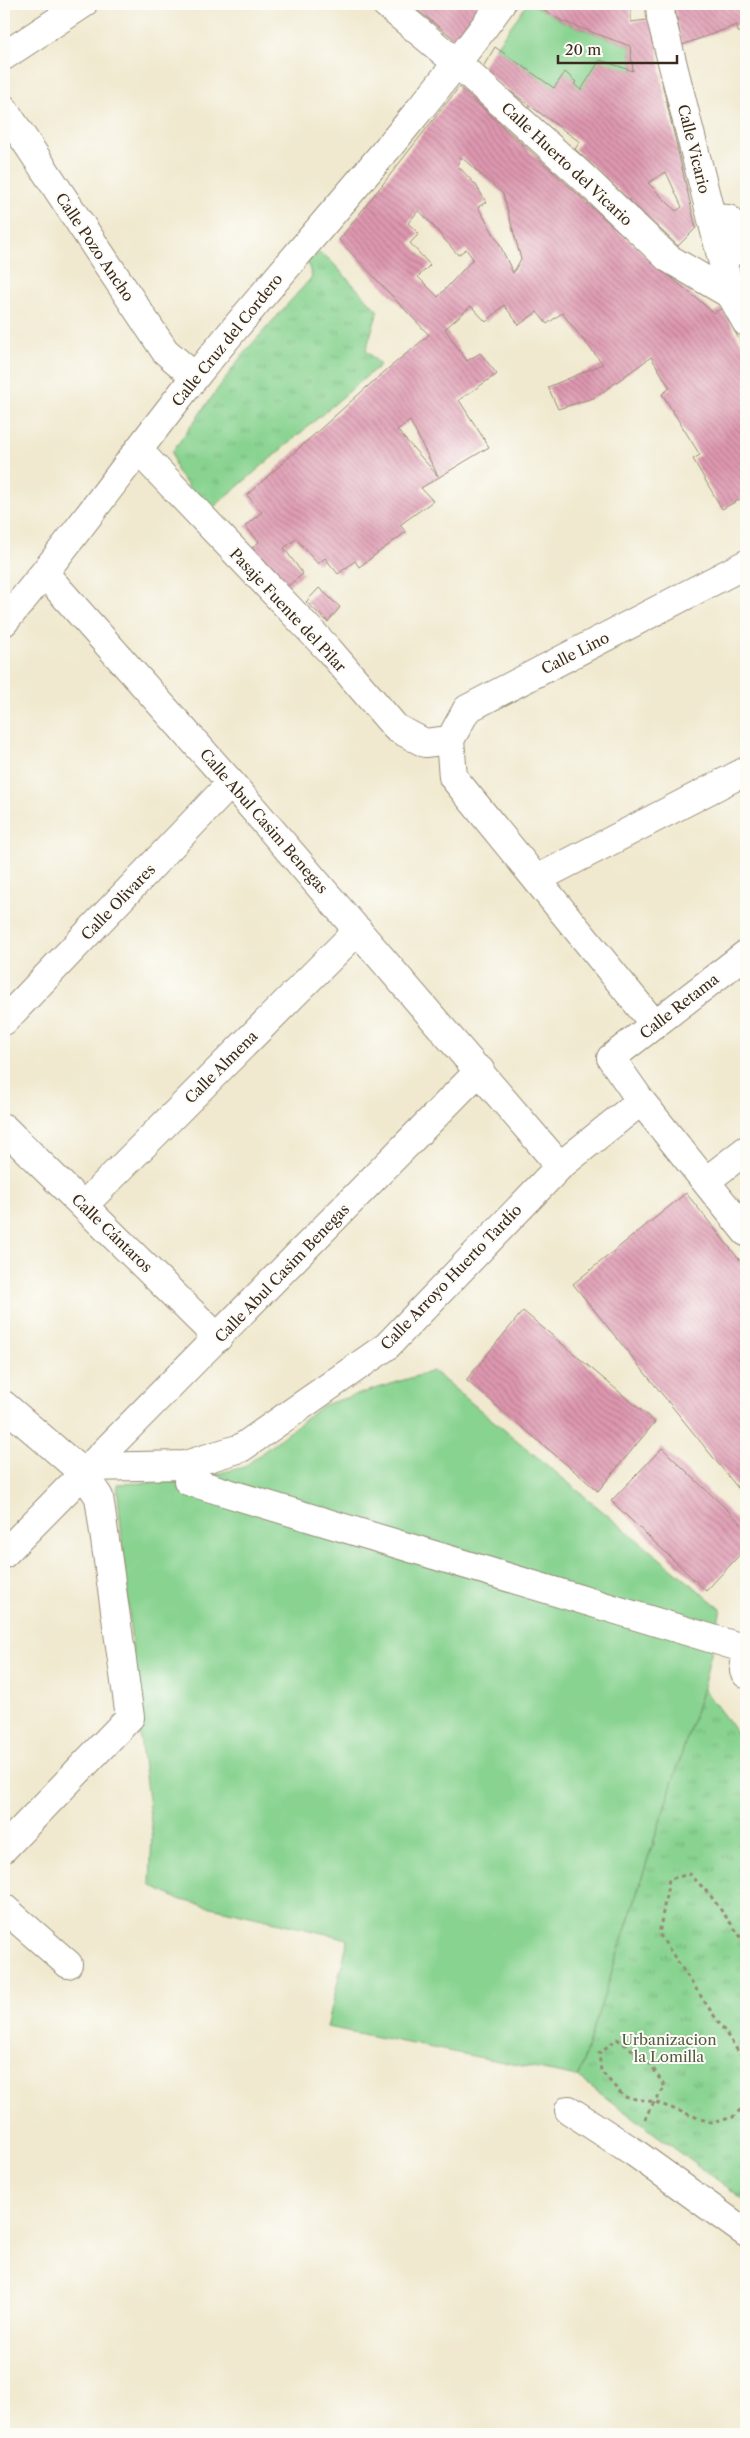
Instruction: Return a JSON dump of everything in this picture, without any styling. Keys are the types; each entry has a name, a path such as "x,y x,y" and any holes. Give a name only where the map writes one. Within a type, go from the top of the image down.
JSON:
{"street":[{"path":"4,56 82,4"},
{"name":"Calle Huerto del Vicario","path":"386,4 458,64 582,176 668,258 731,295"},
{"name":"Calle Cruz del Cordero","path":"4,622 44,574 195,377 458,64 501,4"},
{"name":"Calle Vicario","path":"660,4 661,18 731,295"},
{"name":"Calle Pozo Ancho","path":"4,109 165,351 195,377"},
{"path":"712,218 728,219 746,254"},
{"path":"731,295 746,322"},
{"name":"Pasaje Fuente del Pilar","path":"139,451 329,650 396,728 426,743 450,740"},
{"name":"Calle Lino","path":"450,740 468,709 746,564"},
{"name":"Calle Abul Casim Benegas","path":"44,574 231,783 480,1070 560,1166"},
{"path":"450,740 453,777 655,1024"},
{"path":"537,879 746,771"},
{"name":"Calle Olivares","path":"4,1021 231,783"},
{"name":"Calle Almena","path":"84,1205 358,930"},
{"name":"Calle Retama","path":"641,1102 611,1058 746,954"},
{"name":"Calle Abul Casim Benegas","path":"4,1554 480,1070"},
{"path":"641,1102 706,1180 746,1232"},
{"name":"Calle Arroyo Huerto Tardío","path":"87,1470 185,1465 241,1448 387,1346 560,1166 641,1102"},
{"name":"Calle Cántaros","path":"4,1128 218,1338"},
{"path":"706,1180 746,1150"},
{"path":"4,1405 87,1470 99,1497 130,1717 4,1848"},
{"path":"188,1481 746,1663"},
{"path":"4,1908 68,1964"},
{"path":"569,2110 635,2153 746,2233"}],"path":[{"path":"746,1944 710,1895 690,1874 669,1879 659,1934 746,2063"},
{"path":"635,2153 647,2114 655,2102 665,2087 649,2062 616,2039 599,2053 601,2071 624,2097 655,2102 712,2123 733,2118 746,2104"}],"green space":[{"path":"527,4 532,4 564,22 630,46 633,71 600,61 581,90 574,84 576,82 565,72 554,88 495,48"},
{"path":"320,253 329,259 378,311 366,350 380,365 208,512 176,470 172,452 243,354 312,277 307,261"},
{"path":"433,1371 721,1609 703,1688 578,2077 327,2027 348,1939 177,1899 150,1885 152,1831 140,1737 117,1484 188,1481 244,1467 323,1405"},
{"name":"Urbanizacion la Lomilla","path":"703,1688 746,1745 746,2201 578,2077"}],"building":[{"path":"410,4 485,4 458,42"},
{"path":"532,4 631,4 631,22 654,19 663,87 696,228 678,246 575,149 580,142 481,70 495,47 554,88 565,72 576,82 574,84 581,90 600,60 633,71 630,46 564,22","holes":["666,172 682,207 676,211 648,183"]},
{"path":"674,4 746,4 746,33 738,32 737,25 682,45"},
{"path":"459,87 655,264 714,313 722,308 746,352 746,496 722,509 693,459 700,455 662,394 670,388 651,357 596,397 558,409 548,387 603,364 562,313 547,324 537,312 519,325 504,305 486,322 471,306 445,329 467,361 480,353 497,374 459,400 489,447 421,488 433,501 400,525 406,532 359,567 355,561 338,574 325,558 318,564 296,539 284,548 303,574 284,589 251,549 259,542 245,526 262,512 247,495 378,377 429,335 339,240","holes":["461,157 503,194 521,259 513,273 498,241 478,207 486,202 476,185 457,165","419,210 458,255 466,249 473,259 438,297 418,277 430,265 410,243 419,234 408,223","410,421 438,476 397,430"]},
{"path":"319,588 340,607 328,622 306,602"},
{"path":"686,1193 746,1268 746,1498 573,1284"},
{"path":"523,1311 655,1422 598,1491 466,1380"},
{"path":"662,1448 746,1528 746,1548 706,1591 611,1501"}]}
